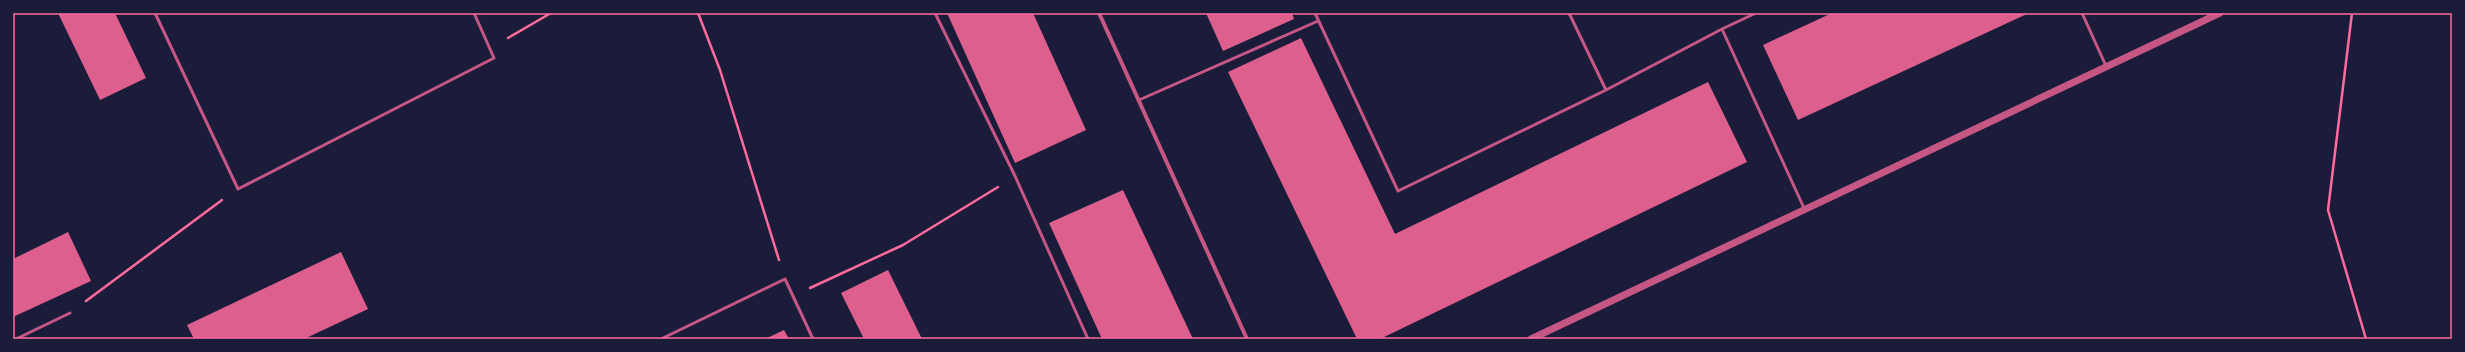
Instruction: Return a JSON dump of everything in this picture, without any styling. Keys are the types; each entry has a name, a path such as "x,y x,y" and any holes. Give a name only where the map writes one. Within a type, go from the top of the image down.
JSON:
{"street":[{"path":"1099,13 1247,339"},
{"path":"1531,339 2220,13"}],"lane":[{"path":"154,13 238,189 494,58 474,13"},
{"path":"935,13 1015,176 1088,339"},
{"path":"1315,13 1398,191 1606,90 1722,29 1756,13"},
{"path":"1570,13 1606,90"},
{"path":"2082,13 2106,68"},
{"path":"1139,100 1318,21"},
{"path":"1722,29 1805,210"},
{"path":"661,339 785,279 813,339"},
{"path":"16,339 70,313"}],"path":[{"path":"490,48 551,13"},
{"path":"698,13 720,70 785,279"},
{"path":"2352,13 2328,210 2366,339"},
{"path":"793,295 904,245 1015,176"},
{"path":"70,313 238,189"}],"building":[{"path":"58,13 115,13 146,78 100,100"},
{"path":"947,13 1033,13 1086,130 1015,163"},
{"path":"1206,13 1292,13 1294,19 1223,51"},
{"path":"1832,13 2029,13 1798,120 1763,45"},
{"path":"1301,38 1395,234 1708,82 1747,162 1380,339 1357,339 1228,72"},
{"path":"1123,190 1193,339 1102,339 1049,223"},
{"path":"68,232 91,281 13,317 13,259"},
{"path":"341,252 368,309 304,339 194,339 187,325"},
{"path":"888,270 922,339 864,339 841,293"},
{"path":"784,330 789,339 765,339"}]}
